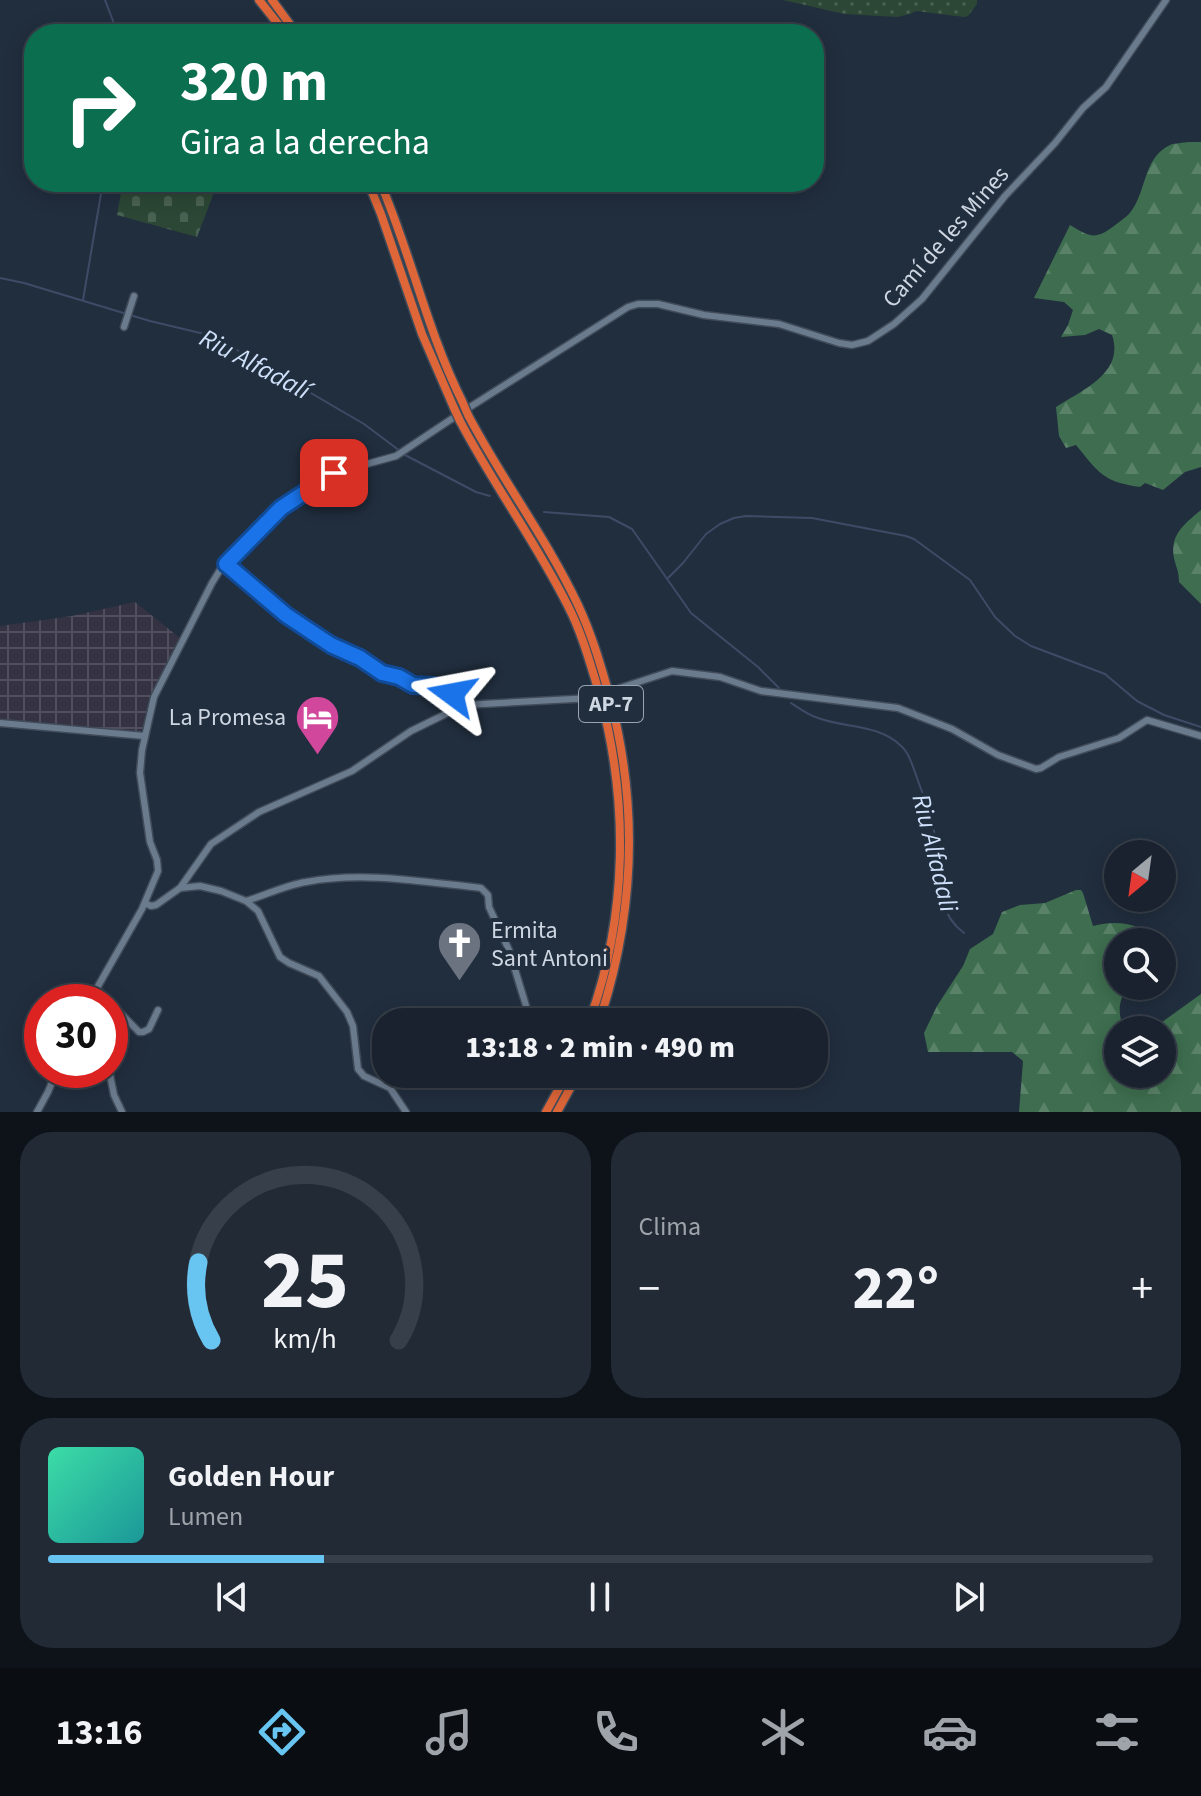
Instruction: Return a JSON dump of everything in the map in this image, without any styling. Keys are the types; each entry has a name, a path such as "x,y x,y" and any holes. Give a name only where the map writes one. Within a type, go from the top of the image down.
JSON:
{"highway":[{"path":"259,0 278,24"},
{"path":"272,0 290,24"},
{"name":"AP-7","path":"372,192 422,334 461,412 555,562 578,606 598,657 616,723 630,818 626,907 603,1008"},
{"name":"AP-7","path":"384,192 430,329 478,455 535,546 569,608 584,645 608,725 620,804 619,879 611,941 593,1008"},
{"path":"546,1112 559,1088"},
{"path":"557,1112 570,1088"}],"street":[{"name":"Camí de les Mines","path":"226,564 281,508 328,476 396,456 628,307 658,304 704,315 779,324 839,343 852,345 868,341 894,324 922,299 1005,196 1083,108 1106,87 1166,0"},
{"path":"125,325 134,296"},
{"path":"100,984 145,903 158,866 150,842 140,778 141,758 154,697 211,585 226,564 286,615 331,645 360,658 382,673 399,677 413,685 445,690 464,705"},
{"path":"620,688 672,671 681,671 720,677 761,691 898,708 952,729 998,755 1036,769 1059,757 1119,738 1145,720 1201,736"},
{"path":"145,903 156,905 180,888 211,844 257,813 352,771 411,731 464,705 592,698"},
{"path":"0,723 145,736"},
{"path":"248,902 303,882 336,878 481,888 488,895 489,907 509,950 527,1008"},
{"path":"180,888 209,888 248,902 263,918 280,957 319,976 347,1012 353,1026 356,1064 360,1073 390,1088 406,1112"},
{"path":"128,1021 139,1032 143,1032 149,1029 158,1010"},
{"path":"37,1112 50,1088"},
{"path":"113,1088 122,1112"}],"shaded area":[{"path":"135,602 180,638 148,701 143,728 139,732 0,719 0,626 72,616"}],"green space":[{"path":"783,0 977,0 977,4 964,17 916,11 897,17 844,14"},
{"path":"1201,142 1201,467 1185,472 1163,490 1145,483 1140,487 1109,479 1076,445 1066,448 1059,436 1056,407 1089,387 1107,370 1114,348 1112,335 1099,329 1085,335 1061,337 1073,310 1064,302 1034,298 1070,225 1092,235 1101,234 1114,226 1135,206 1154,158 1172,144"},
{"path":"121,192 214,192 197,237 117,215"},
{"path":"1201,510 1201,604 1179,582 1173,553 1175,538"},
{"path":"1081,890 1093,926 1113,923 1139,928 1104,928 1104,1000 1121,1000 1121,1016 1104,1016 1104,1088 1176,1088 1176,1016 1170,1016 1201,994 1201,1112 1019,1112 1023,1061 1012,1052 928,1052 924,1033 970,949 993,934 1002,912 1020,905 1045,903"}],"waterway":[{"path":"105,0 114,24"},
{"path":"83,300 101,192"},
{"name":"Riu Alfadalí","path":"0,278 213,336 364,424 400,451"},
{"name":"Riu Alfadalí","path":"405,455 476,492 490,496"},
{"path":"544,512 609,517 632,529 691,613 779,688"},
{"path":"668,578 706,534 734,518 812,518 906,536 970,580 995,617 1015,636 1031,646 1105,674 1137,701 1164,715 1201,727"},
{"name":"Riu Alfadali","path":"791,703 818,718 882,733 906,752 933,824 942,900 954,923 964,933"}],"place":[{"name":"La Promesa","path":"317,756"},
{"name":"Ermita Sant Antoni","path":"460,983"}],"route":[{"path":"334,473 281,508 226,564 286,615 331,645 360,658 382,673 399,677 413,685 434,686 452,694"}]}
